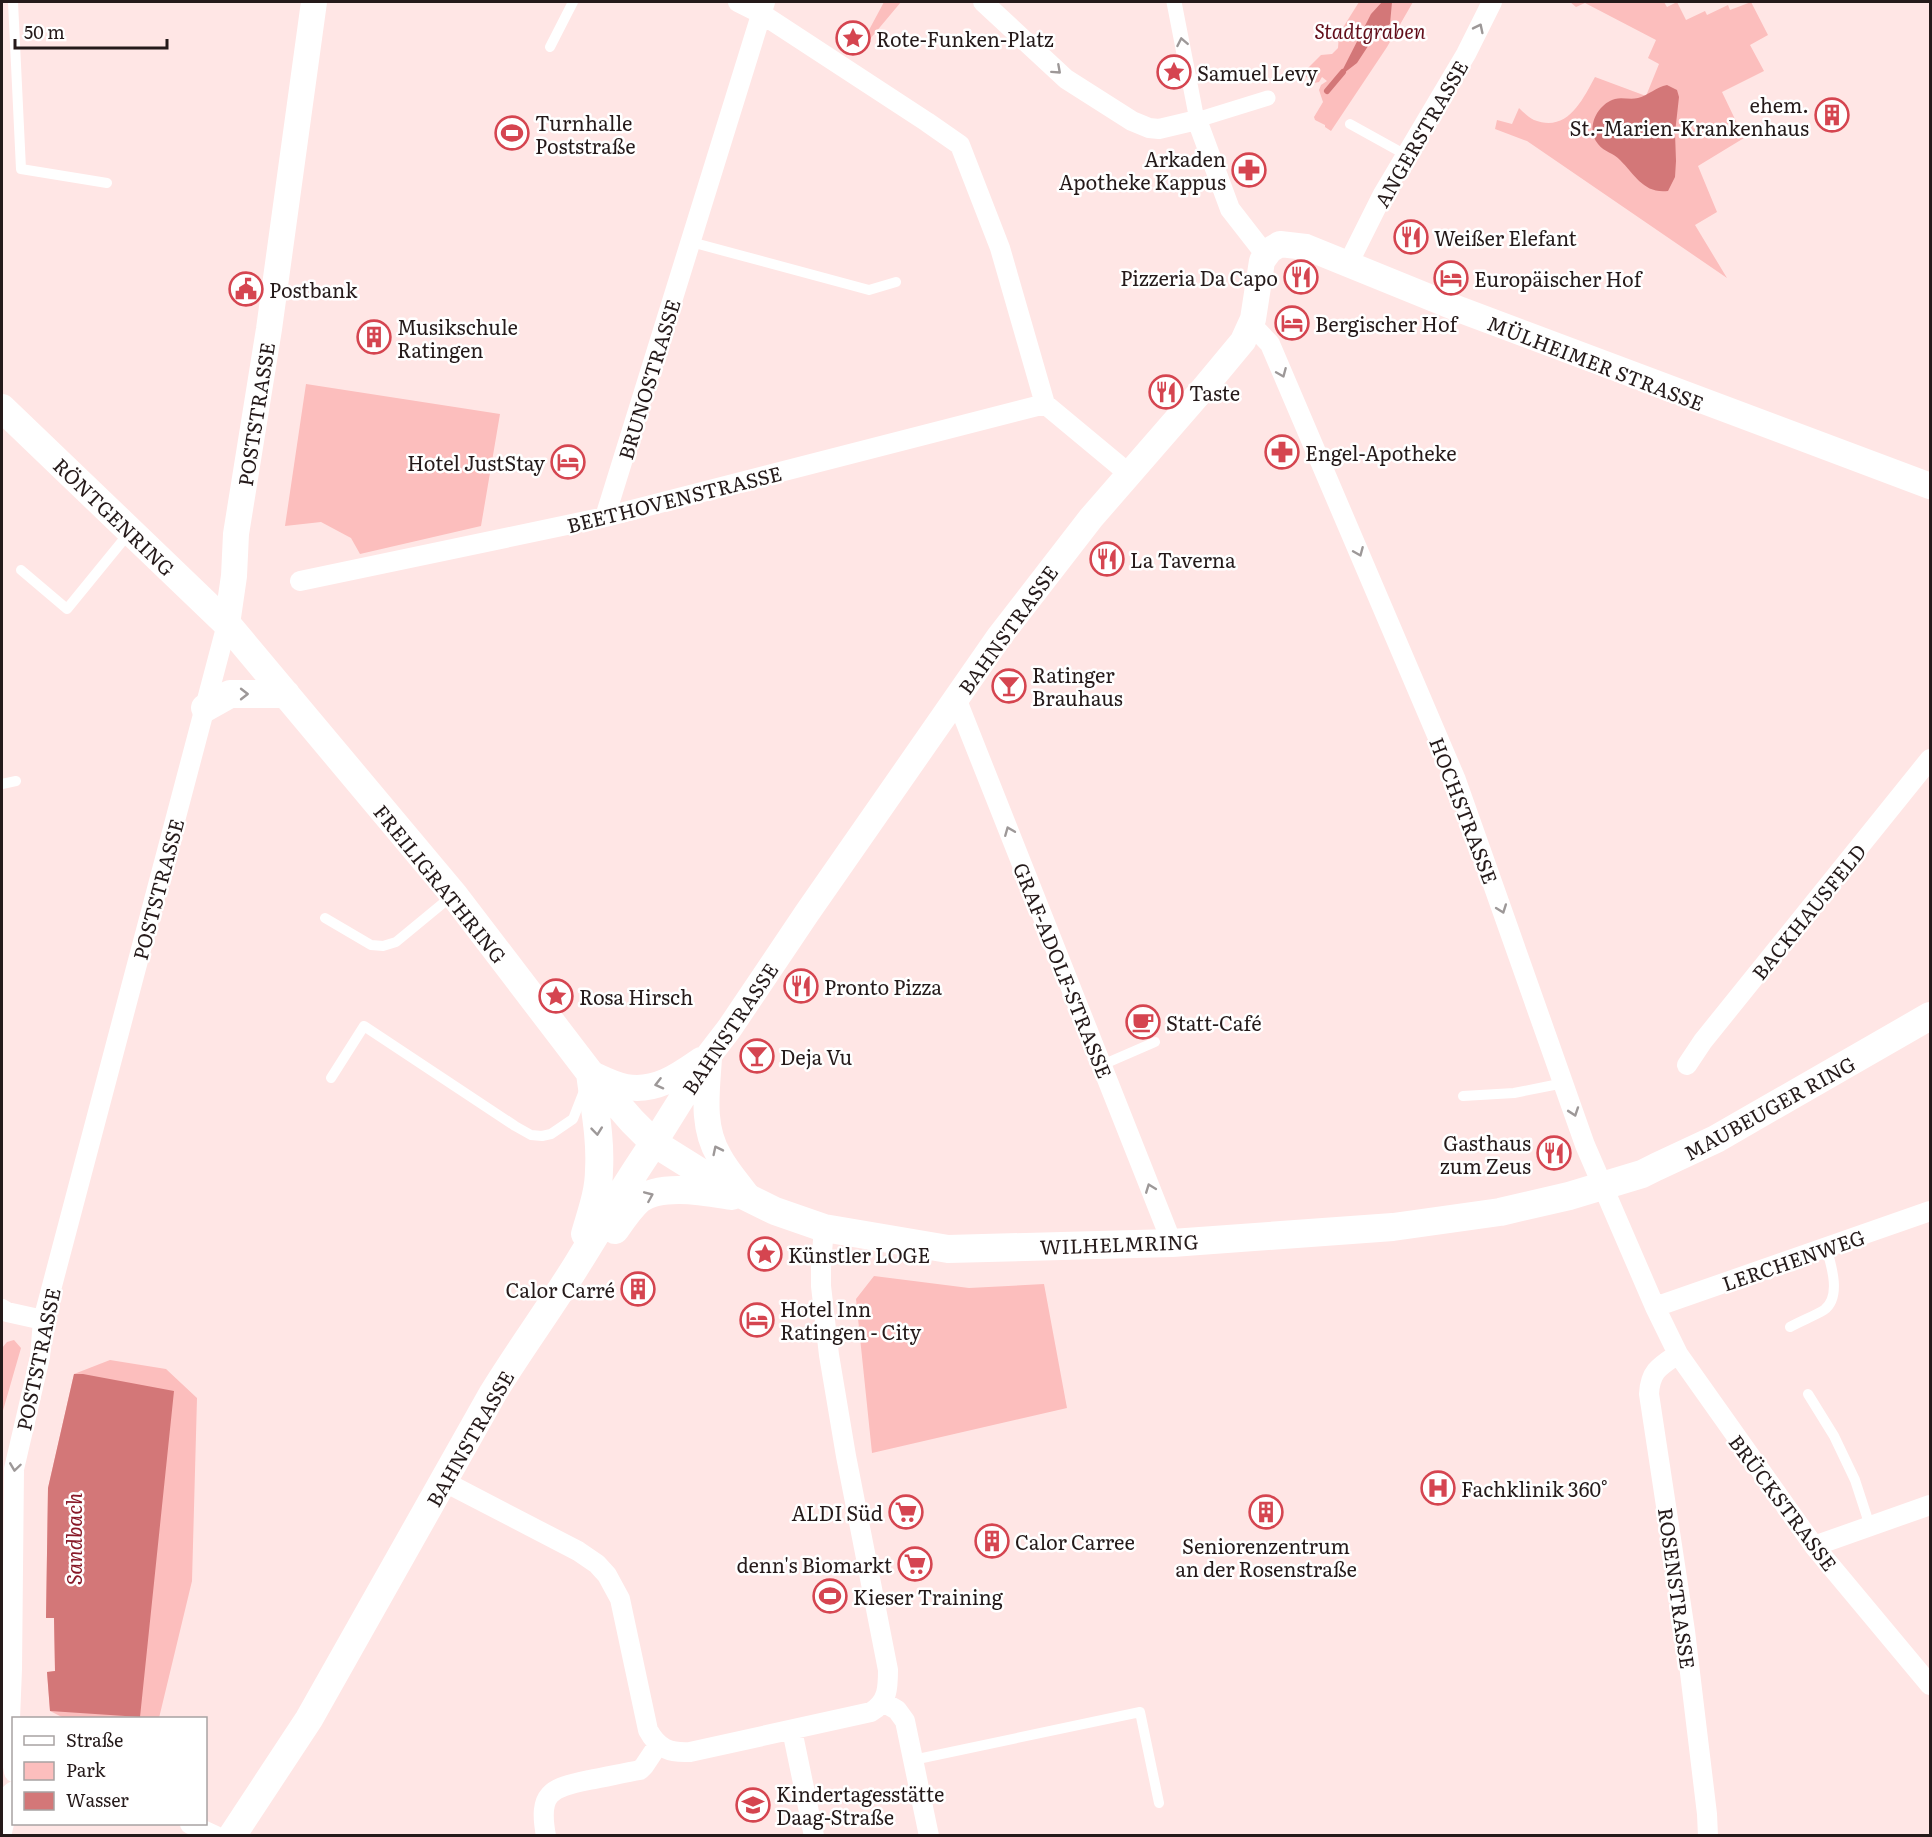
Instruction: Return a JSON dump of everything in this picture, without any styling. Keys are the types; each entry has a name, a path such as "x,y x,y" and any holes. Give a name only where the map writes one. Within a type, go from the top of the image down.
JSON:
{"main road":[{"name":"RÖNTGENRING","path":"2,408 227,624"},
{"name":"FREILIGRATHRING","path":"227,624 454,895 590,1073 621,1110 654,1143"},
{"path":"205,708 230,694 286,694"},
{"name":"MAUBEUGER RING","path":"1602,1187 1642,1174 1716,1139 1930,1016"},
{"path":"577,1264 595,1197 599,1172 599,1147 590,1073"},
{"name":"WILHELMRING","path":"654,1143 718,1183 775,1211 824,1228 948,1249 1172,1243 1393,1227 1500,1212 1602,1187"},
{"name":"BAHNSTRASSE","path":"232,1836 309,1719 493,1393 654,1143"},
{"path":"577,1264 603,1245 639,1200 651,1193 700,1191 749,1198"}],"street":[{"name":"POSTSTRASSE","path":"12,1761 9,1744 14,1469 40,1356 42,1324 227,624 234,576 236,534 268,329 314,2"},
{"path":"738,2 763,8 960,145 1000,249 1045,404 1128,473"},
{"path":"983,2 1066,79 1132,121 1149,128 1160,129 1197,120 1268,98"},
{"path":"1174,2 1197,120 1230,209 1265,254"},
{"name":"ANGERSTRASSE","path":"1348,264 1383,194 1466,54 1492,2"},
{"name":"BRUNOSTRASSE","path":"605,517 763,8"},
{"name":"MÜLHEIMER STRASSE","path":"1265,254 1273,247 1285,244 1301,246 1322,253 1472,315 1930,486"},
{"name":"BAHNSTRASSE","path":"654,1143 709,1055 736,1020 807,913 999,637 1128,473 1243,341 1251,324 1265,254"},
{"name":"HOCHSTRASSE","path":"1251,324 1270,344 1456,780 1584,1145 1655,1307"},
{"name":"BEETHOVENSTRASSE","path":"300,580 605,517 1045,404"},
{"name":"GRAF-ADOLF-STRASSE","path":"956,698 1172,1243"},
{"name":"BACKHAUSFELD","path":"1687,1065 1703,1041 1930,759"},
{"path":"590,1073 625,1087 650,1086 670,1081 709,1055"},
{"path":"709,1055 706,1105 709,1133 718,1156 749,1198"},
{"name":"LERCHENWEG","path":"1655,1307 1930,1211"},
{"path":"443,1481 578,1551 597,1564 607,1575 616,1588 624,1612 648,1730 658,1745 672,1752 690,1752 871,1712 883,1702 886,1695 888,1670 846,1456 829,1355 821,1287 824,1228"},
{"name":"BRÜCKSTRASSE","path":"1655,1307 1678,1354 1814,1546 1930,1685"},
{"path":"4,1313 42,1324"},
{"name":"ROSENSTRASSE","path":"1678,1354 1656,1370 1651,1378 1649,1394 1685,1631 1708,1836"},
{"path":"1814,1546 1930,1505"},
{"path":"883,1702 897,1710 905,1721 928,1836"},
{"path":"792,1730 814,1836"},
{"path":"546,1836 543,1810 553,1791 565,1785 640,1770 658,1745"},
{"path":"2,1832 12,1792"},
{"path":"192,1825 216,1836"}],"lane":[{"path":"13,2 21,169 107,183"},
{"path":"550,46 573,2"},
{"path":"1350,123 1406,155"},
{"path":"691,242 869,290 896,282"},
{"path":"21,570 67,609 131,531"},
{"path":"2,784 16,781"},
{"path":"325,918 371,945 383,946 396,942 454,895"},
{"path":"331,1078 364,1026 514,1126 531,1135 543,1136 551,1134 573,1119 590,1073"},
{"path":"1102,1065 1155,1042"},
{"path":"1463,1096 1514,1093 1564,1083"},
{"path":"1790,1327 1824,1309 1831,1299 1834,1280 1826,1247"},
{"path":"1808,1394 1834,1436 1855,1480 1870,1526"},
{"path":"913,1760 1140,1712 1159,1803"}],"green space":[{"path":"884,2 901,2 865,45 862,43"},
{"name":"Stadtgraben","path":"1359,2 1413,2 1387,47 1331,131 1314,117 1323,102 1319,90 1321,85 1327,81 1322,77 1319,82 1314,83 1302,74 1321,55 1332,54 1338,48 1339,34"},
{"path":"1570,2 1664,2 1667,7 1677,2 1686,20 1705,11 1707,15 1728,5 1730,10 1751,2 1768,35 1750,45 1764,71 1722,92 1744,138 1698,166 1717,212 1695,225 1727,278 1527,141 1495,129 1497,120 1512,124 1519,108 1532,119 1546,123 1564,118 1579,105 1595,77 1646,96 1659,64 1648,58 1656,40 1585,3 1576,7"},
{"path":"306,384 500,414 481,526 360,554 351,538 321,522 285,526"},
{"path":"874,1276 969,1288 1044,1284 1067,1408 872,1453 856,1299"},
{"path":"14,1340 21,1348 2,1414 2,1348 7,1342"},
{"path":"110,1360 166,1369 197,1398 192,1581 159,1717 62,1717 50,1711 47,1672 55,1671 54,1618 46,1618 48,1488 74,1374"}],"water":[{"name":"Stadtgraben","path":"1382,2 1392,2 1390,24 1374,37 1357,63 1344,73 1342,71 1371,14"},
{"path":"1667,85 1677,90 1679,97 1675,133 1675,177 1668,191 1660,191 1646,186 1618,158 1600,147 1594,138 1593,124 1598,111 1609,102 1618,98 1638,98"},
{"name":"Sandbach","path":"74,1374 174,1391 140,1717 50,1711 47,1672 55,1671 54,1618 46,1618 48,1488"}],"waterway":[{"name":"Stadtgraben","path":"1327,91 1343,72"}],"place":[{"name":"Rote-Funken-Platz","path":"853,38"},
{"name":"Samuel Levy","path":"1174,72"},
{"name":"ehem. St.-Marien-Krankenhaus","path":"1832,115"},
{"name":"Turnhalle Poststraße","path":"512,133"},
{"name":"Arkaden Apotheke Kappus","path":"1249,170"},
{"name":"Weißer Elefant","path":"1411,237"},
{"name":"Pizzeria Da Capo","path":"1301,277"},
{"name":"Europäischer Hof","path":"1451,278"},
{"name":"Postbank","path":"246,289"},
{"name":"Bergischer Hof","path":"1292,323"},
{"name":"Musikschule Ratingen","path":"374,337"},
{"name":"Taste","path":"1166,392"},
{"name":"Engel-Apotheke","path":"1282,452"},
{"name":"Hotel JustStay","path":"568,462"},
{"name":"La Taverna","path":"1107,559"},
{"name":"Ratinger Brauhaus","path":"1009,686"},
{"name":"Pronto Pizza","path":"801,986"},
{"name":"Rosa Hirsch","path":"556,996"},
{"name":"Statt-Café","path":"1143,1022"},
{"name":"Deja Vu","path":"757,1056"},
{"name":"Gasthaus zum Zeus","path":"1554,1153"},
{"name":"Künstler LOGE","path":"765,1254"},
{"name":"Calor Carré","path":"638,1289"},
{"name":"Hotel Inn Ratingen - City","path":"757,1320"},
{"name":"Fachklinik 360°","path":"1438,1488"},
{"name":"ALDI Süd","path":"906,1512"},
{"name":"Seniorenzentrum an der Rosenstraße","path":"1266,1512"},
{"name":"Calor Carree","path":"992,1541"},
{"name":"denn's Biomarkt","path":"915,1564"},
{"name":"Kieser Training","path":"830,1596"},
{"name":"Kindertagesstätte Daag-Straße","path":"753,1805"}]}
